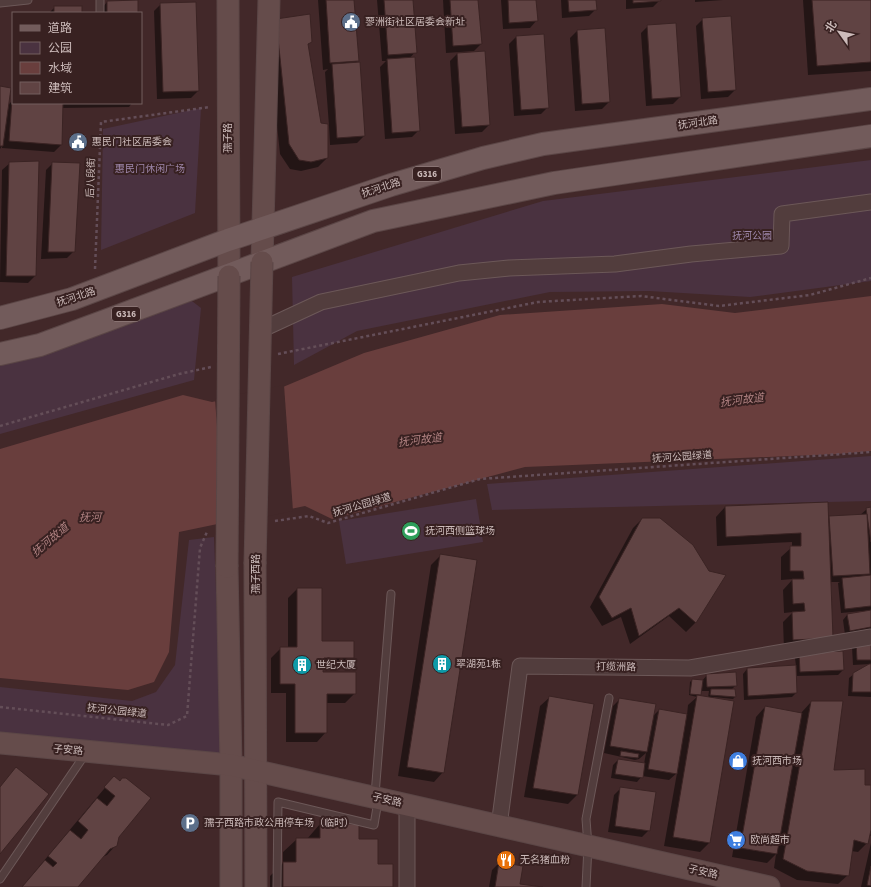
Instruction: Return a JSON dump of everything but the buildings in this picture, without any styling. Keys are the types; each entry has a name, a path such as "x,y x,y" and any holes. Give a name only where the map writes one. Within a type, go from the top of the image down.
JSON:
{"main road":[{"name":"孺子路","path":"228,0 229,276"},
{"path":"262,262 269,0"},
{"name":"抚河北路","path":"0,318 72,299 228,240 398,182 483,158 543,144 871,99"},
{"name":"G316","path":"0,354 40,344 229,276 262,262 373,221 554,183 871,136"},
{"name":"孺子西路","path":"256,887 257,771 255,564 262,262"},
{"path":"229,276 227,567 231,765 231,887"},
{"name":"子安路","path":"5,746 87,751 231,765 769,887"}],"street":[{"path":"267,327 321,302 459,273 509,268 615,264 691,254 781,246 782,214 871,202"},
{"name":"打缆洲路","path":"499,826 520,666 690,668 871,637"},
{"path":"407,805 407,887"}],"lane":[{"path":"0,2 28,0"},
{"path":"100,0 100,12"},
{"path":"278,887 278,802 374,825 390,594"},
{"path":"586,887 588,846 586,818 609,698"},
{"path":"0,879 87,751"}],"path":[{"name":"后八段街","path":"94,291 101,122 228,105"},
{"path":"272,355 538,302 641,296 719,306 810,295 871,278"},
{"path":"0,426 179,374 218,366"},
{"name":"抚河公园绿道","path":"270,521 309,516 328,523 480,479 871,452"},
{"name":"抚河公园绿道","path":"0,707 168,725 187,716 200,548 208,530"}],"green space":[{"name":"惠民门休闲广场","path":"201,108 195,213 101,250 103,129"},
{"name":"抚河公园","path":"871,160 871,281 750,297 649,291 550,292 357,331 294,365 292,277 543,201"},
{"path":"188,298 201,308 194,380 0,434 0,361"},
{"path":"871,456 871,501 492,510 487,484"},
{"name":"抚河西侧篮球场","path":"476,499 483,542 346,564 339,521"},
{"path":"214,537 222,754 0,734 0,687 132,701 156,692 175,665 189,540"}],"water":[{"name":"抚河","path":"871,296 871,451 837,454 525,467 332,519 305,506 179,532 169,652 154,682 128,690 0,678 0,449 183,395 212,402 283,387 364,353 500,315 662,304 735,313"}],"pier":[{"path":"284,385 293,511 224,525 215,399"}],"place":[{"name":"蓼洲街社区居委会新址","path":"351,22"},
{"name":"惠民门社区居委会","path":"78,142"},
{"name":"抚河西侧篮球场","path":"411,531"},
{"name":"翠湖苑1栋","path":"442,664"},
{"name":"世纪大厦","path":"302,665"},
{"name":"抚河西市场","path":"738,761"},
{"name":"孺子西路市政公用停车场（临时）","path":"190,823"},
{"name":"欧尚超市","path":"736,840"},
{"name":"无名猪血粉","path":"506,860"}],"water label":[{"name":"抚河故道","path":"742,400"},
{"name":"抚河故道","path":"420,440"},
{"name":"抚河故道","path":"50,540"}]}
